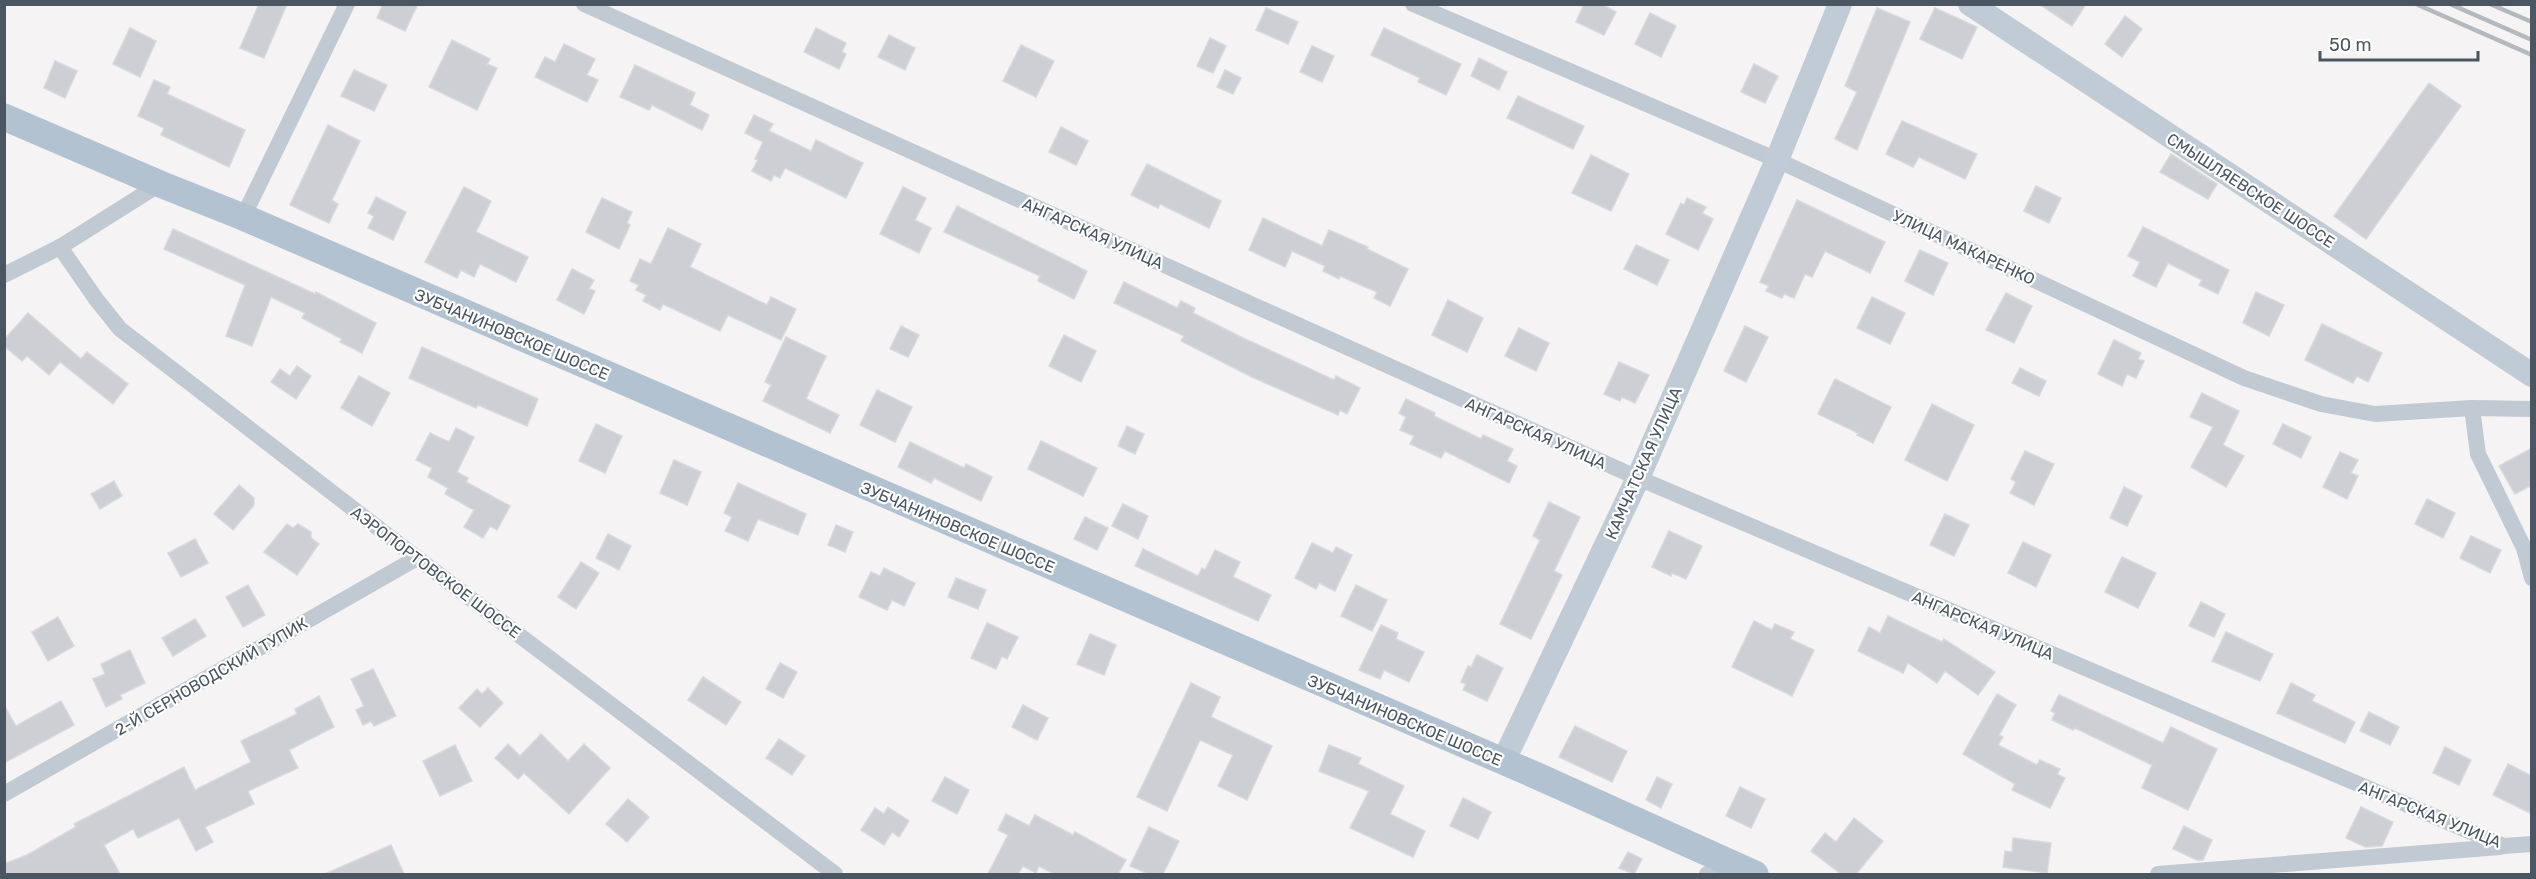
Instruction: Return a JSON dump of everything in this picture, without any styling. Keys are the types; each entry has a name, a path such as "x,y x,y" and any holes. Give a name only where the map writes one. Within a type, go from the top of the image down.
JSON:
{"main road":[{"path":"4,117 160,184"},
{"name":"ЗУБЧАНИНОВСКОЕ ШОССЕ","path":"160,184 243,217 1503,762 1717,869 1755,874"}],"street":[{"path":"243,217 347,4"},
{"name":"АНГАРСКАЯ УЛИЦА","path":"584,4 1638,478 2504,846 2532,844"},
{"name":"УЛИЦА МАКАРЕНКО","path":"1413,4 1777,160 2244,378 2321,404 2375,414 2472,408 2532,409"},
{"path":"1777,160 1840,4"},
{"name":"СМЫШЛЯЕВСКОЕ ШОССЕ","path":"1970,4 2532,375"},
{"name":"КАМЧАТСКАЯ УЛИЦА","path":"1503,762 1638,478 1777,160"},
{"path":"4,275 60,247 160,184"},
{"name":"АЭРОПОРТОВСКОЕ ШОССЕ","path":"60,247 120,329 417,558 835,874"},
{"path":"2472,408 2478,454 2524,548 2532,578"},
{"name":"2-Й СЕРНОВОДСКИЙ ТУПИК","path":"4,794 417,558"},
{"path":"2158,874 2504,846"}],"building":[{"path":"259,4 287,4 264,58 240,48"},
{"path":"383,4 418,4 405,31 377,18"},
{"path":"1584,4 1601,4 1616,12 1604,35 1576,22"},
{"path":"2039,4 2086,4 2072,26"},
{"path":"1266,8 1298,22 1288,44 1256,30"},
{"path":"1877,8 1910,22 1857,150 1835,139 1857,92 1845,86"},
{"path":"1935,8 1977,27 1962,59 1920,39"},
{"path":"1650,13 1676,26 1661,57 1635,44"},
{"path":"2125,16 2142,29 2122,57 2105,44"},
{"path":"130,28 156,41 140,77 113,64"},
{"path":"816,28 846,43 842,52 846,54 839,69 804,52"},
{"path":"1384,28 1461,64 1446,95 1418,82 1420,78 1371,55"},
{"path":"889,35 915,48 905,70 878,57"},
{"path":"1210,38 1226,46 1213,73 1197,66"},
{"path":"452,40 490,59 487,64 497,68 477,110 429,87"},
{"path":"564,44 595,59 587,75 598,80 587,102 535,77 545,57 555,62"},
{"path":"1021,45 1054,61 1036,97 1003,81"},
{"path":"1312,46 1334,56 1322,82 1300,72"},
{"path":"1479,58 1507,72 1499,90 1471,76"},
{"path":"55,61 77,71 65,98 44,88"},
{"path":"1754,64 1778,76 1765,103 1741,92"},
{"path":"635,65 695,93 690,105 709,115 702,130 652,105 649,110 620,97"},
{"path":"354,70 387,85 374,111 341,96"},
{"path":"1225,70 1241,78 1233,94 1217,87"},
{"path":"154,80 170,87 167,94 245,130 229,167 161,135 164,128 138,116"},
{"path":"2429,83 2461,106 2366,239 2334,216"},
{"path":"1518,96 1584,126 1573,149 1507,118"},
{"path":"754,115 773,124 769,131 811,151 816,140 863,163 846,198 785,168 780,178 774,175 771,181 752,171 763,142 745,133"},
{"path":"1902,121 1977,154 1965,179 1919,157 1913,167 1886,154"},
{"path":"328,125 360,141 332,200 338,204 329,223 290,205"},
{"path":"1061,127 1088,141 1076,165 1049,152"},
{"path":"2171,154 2217,184 2208,199 2160,172"},
{"path":"1591,155 1629,174 1611,211 1572,193"},
{"path":"1147,164 1221,201 1209,228 1160,204 1158,208 1131,195"},
{"path":"2036,186 2061,198 2049,223 2024,211"},
{"path":"464,187 491,201 476,232 528,257 516,282 480,264 474,277 461,270 457,278 425,262"},
{"path":"903,187 926,198 915,220 931,228 919,253 880,234"},
{"path":"376,197 406,212 393,240 368,228 374,216 368,213"},
{"path":"602,198 632,212 627,223 630,225 619,249 586,232"},
{"path":"1687,198 1706,207 1702,213 1713,219 1698,250 1666,234 1681,203 1684,205"},
{"path":"1797,200 1885,242 1870,273 1825,251 1812,277 1805,274 1794,298 1784,294 1782,298 1766,291 1769,286 1760,282"},
{"path":"957,206 1087,271 1074,299 1038,281 1040,276 944,232"},
{"path":"1263,218 1322,246 1329,230 1368,247 1367,249 1408,269 1390,306 1374,298 1377,292 1340,276 1339,279 1323,271 1325,266 1292,251 1285,267 1249,250"},
{"path":"2143,227 2229,270 2218,294 2199,285 2202,280 2168,263 2156,287 2133,276 2140,262 2128,256"},
{"path":"668,228 701,244 690,267 767,305 771,297 796,309 781,340 728,315 720,331 663,304 660,310 643,301 646,295 636,290 639,285 630,281 640,259 651,264"},
{"path":"173,229 315,294 316,292 376,323 362,353 340,342 342,339 302,318 305,313 271,297 252,346 226,336 245,285 164,249"},
{"path":"1636,245 1669,260 1657,285 1624,269"},
{"path":"1920,250 1948,263 1933,295 1905,281"},
{"path":"572,269 594,280 589,289 595,291 584,314 557,300"},
{"path":"1124,282 1177,308 1181,301 1195,308 1193,313 1241,337 1334,380 1336,376 1360,388 1347,414 1340,410 1338,415 1252,377 1181,341 1184,336 1114,303"},
{"path":"2256,292 2284,305 2269,336 2243,323"},
{"path":"2006,293 2032,306 2014,343 1986,330"},
{"path":"1872,297 1905,313 1890,344 1857,328"},
{"path":"1448,300 1483,318 1467,352 1432,335"},
{"path":"28,313 81,359 87,352 128,384 113,404 60,362 49,375 27,356 22,361 4,346 4,340"},
{"path":"2322,324 2382,353 2368,382 2357,376 2353,383 2305,360"},
{"path":"901,326 919,335 908,357 890,349"},
{"path":"1745,326 1768,337 1746,382 1724,371"},
{"path":"1519,328 1549,343 1536,371 1505,356"},
{"path":"1064,335 1096,351 1081,382 1049,366"},
{"path":"786,337 826,356 806,399 839,415 830,433 763,401 771,385 765,382"},
{"path":"2114,340 2141,353 2138,359 2144,361 2136,378 2127,374 2122,386 2098,374"},
{"path":"422,347 538,399 527,426 478,405 476,408 409,378"},
{"path":"1619,362 1649,375 1635,403 1622,397 1620,401 1604,394"},
{"path":"297,366 311,376 296,399 271,382 280,369 290,376"},
{"path":"2020,368 2046,381 2039,396 2012,383"},
{"path":"359,376 390,393 372,426 341,408"},
{"path":"1835,379 1891,407 1873,443 1857,435 1858,433 1818,414"},
{"path":"877,390 912,407 895,442 860,425"},
{"path":"2202,393 2239,411 2223,445 2244,456 2226,487 2191,467 2213,427 2190,417"},
{"path":"1406,399 1435,413 1434,416 1481,439 1483,435 1513,449 1507,461 1517,466 1509,483 1445,451 1441,458 1410,444 1414,436 1400,430 1406,417 1399,413"},
{"path":"1932,404 1974,425 1947,481 1905,460"},
{"path":"596,424 622,436 605,473 579,461"},
{"path":"2283,424 2311,437 2301,458 2273,444"},
{"path":"1127,426 1144,434 1135,454 1118,446"},
{"path":"456,428 474,437 457,472 468,478 466,482 510,506 497,530 490,526 483,538 464,527 474,510 445,494 448,488 428,477 432,468 416,460 430,433 449,442"},
{"path":"1041,441 1097,468 1083,496 1028,469"},
{"path":"910,442 964,468 966,464 992,477 981,501 934,478 931,483 898,467"},
{"path":"2532,448 2532,485 2515,494 2499,466"},
{"path":"2025,451 2054,464 2034,505 2010,493 2016,482 2011,479"},
{"path":"2340,452 2358,460 2351,473 2358,476 2347,499 2323,487"},
{"path":"674,460 701,472 687,505 660,493"},
{"path":"114,481 122,496 100,509 91,494"},
{"path":"738,483 806,514 798,535 758,519 748,541 725,531 732,517 724,513"},
{"path":"239,485 254,498 254,505 233,530 214,514"},
{"path":"2124,487 2142,496 2127,526 2110,518"},
{"path":"2427,499 2455,513 2443,538 2415,524"},
{"path":"1549,502 1580,517 1554,571 1562,575 1531,639 1500,624 1540,540 1533,536"},
{"path":"1123,504 1148,516 1138,539 1112,526"},
{"path":"1945,514 1969,525 1954,556 1930,545"},
{"path":"1085,517 1108,528 1097,550 1074,539"},
{"path":"287,524 293,528 298,524 311,532 311,538 319,544 297,575 264,552"},
{"path":"836,525 853,532 845,552 828,545"},
{"path":"1669,531 1702,546 1686,579 1672,573 1671,576 1652,567"},
{"path":"608,534 631,546 619,570 596,558"},
{"path":"2471,536 2501,550 2490,573 2460,558"},
{"path":"195,539 208,563 181,577 168,553"},
{"path":"2023,542 2051,555 2036,587 2008,573"},
{"path":"1312,543 1333,553 1336,547 1352,555 1335,591 1319,583 1316,589 1295,578"},
{"path":"1143,549 1198,576 1202,568 1205,570 1215,550 1240,562 1233,577 1271,595 1258,621 1135,566"},
{"path":"2122,557 2156,573 2138,608 2105,592"},
{"path":"581,562 599,573 576,609 558,597"},
{"path":"884,568 915,583 904,606 892,600 887,610 859,597 871,572 880,576"},
{"path":"956,578 986,590 978,609 948,597"},
{"path":"248,585 265,615 243,627 226,597"},
{"path":"1356,585 1387,600 1372,631 1341,616"},
{"path":"2201,602 2225,614 2214,637 2189,626"},
{"path":"1888,616 1942,642 1944,639 1995,672 1978,695 1945,671 1937,683 1908,663 1903,673 1858,651 1869,627 1880,633"},
{"path":"58,617 74,646 48,661 32,632"},
{"path":"195,619 206,636 173,656 162,638"},
{"path":"1754,621 1772,630 1775,624 1794,632 1790,639 1814,650 1792,696 1732,667"},
{"path":"987,623 1018,637 1007,659 1002,656 996,669 971,658"},
{"path":"1381,625 1398,633 1396,639 1424,652 1409,682 1384,670 1380,679 1359,670"},
{"path":"2226,632 2273,654 2260,681 2212,661"},
{"path":"1090,634 1116,645 1104,675 1077,664"},
{"path":"130,650 145,683 120,695 122,699 106,707 93,679 105,674 101,664"},
{"path":"1477,655 1503,668 1487,701 1463,690 1466,684 1461,682 1468,666 1471,667"},
{"path":"780,663 797,672 783,698 766,689"},
{"path":"373,669 396,716 374,726 371,721 363,725 356,710 364,706 351,679"},
{"path":"703,677 741,702 726,725 688,700"},
{"path":"1191,683 1220,697 1211,717 1272,746 1247,800 1218,786 1233,755 1200,740 1167,811 1137,797"},
{"path":"2291,683 2315,695 2312,701 2355,722 2345,743 2277,713"},
{"path":"488,688 503,703 480,727 459,708 477,689 482,694"},
{"path":"1997,694 2016,705 1999,735 2003,737 1998,745 2037,765 2040,760 2060,769 2057,774 2065,778 2050,808 2012,790 2015,784 1963,754"},
{"path":"2059,695 2163,743 2171,727 2217,749 2188,810 2142,788 2152,765 2075,728 2073,730 2052,720 2055,713 2051,711"},
{"path":"319,696 334,727 289,750 298,768 248,791 254,804 205,827 213,842 196,851 179,818 138,838 133,829 104,845 120,874 4,874 4,864 27,855 76,827 74,824 184,767 195,790 251,762 241,741 297,714 295,709"},
{"path":"61,701 74,725 4,763 4,705 16,726"},
{"path":"1023,705 1048,718 1037,740 1012,727"},
{"path":"2369,712 2399,727 2390,745 2360,731"},
{"path":"1575,726 1627,751 1612,782 1559,757"},
{"path":"541,734 568,761 584,744 610,768 569,814 524,773 518,779 495,758 508,744 520,756"},
{"path":"779,739 805,756 792,775 766,758"},
{"path":"455,745 472,781 440,796 423,761"},
{"path":"1329,745 1361,758 1358,764 1404,786 1390,814 1425,831 1413,857 1350,828 1369,791 1319,771"},
{"path":"2445,747 2471,760 2459,785 2433,773"},
{"path":"2508,764 2532,776 2532,814 2493,795"},
{"path":"945,777 969,790 957,814 932,801"},
{"path":"1657,777 1672,784 1661,808 1646,800"},
{"path":"1740,787 1765,799 1751,828 1726,816"},
{"path":"1463,798 1491,812 1478,839 1450,826"},
{"path":"628,799 649,817 627,842 606,824"},
{"path":"888,807 909,821 899,837 892,832 884,845 861,830 875,808 884,814"},
{"path":"2361,807 2393,822 2382,846 2365,847 2346,838"},
{"path":"1006,814 1029,826 1035,815 1073,835 1075,832 1126,860 1118,874 1054,874 1039,866 1036,873 1023,866 1018,874 988,874 1008,835 998,830"},
{"path":"1854,818 1883,841 1856,874 1841,874 1811,851 1825,833 1836,842"},
{"path":"2184,826 2212,840 2203,860 2197,860 2173,849"},
{"path":"1149,827 1179,841 1163,874 1148,874 1130,866"},
{"path":"2013,838 2051,843 2047,873 2003,867 2005,851 2012,852"},
{"path":"391,845 404,874 325,874"},
{"path":"1628,852 1642,859 1634,874 1619,868"}],"railway":[{"path":"2416,4 2532,55"},
{"path":"2450,4 2532,40"},
{"path":"2490,4 2532,22"}]}
